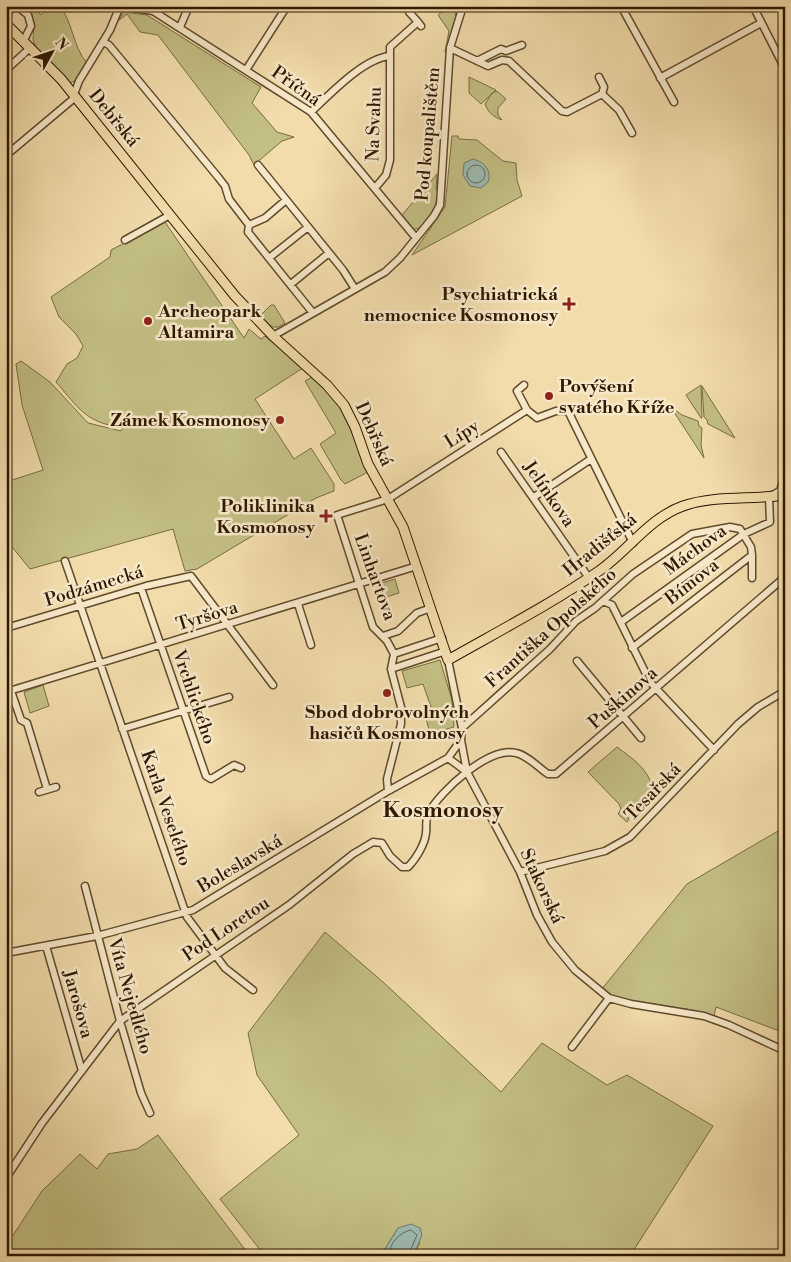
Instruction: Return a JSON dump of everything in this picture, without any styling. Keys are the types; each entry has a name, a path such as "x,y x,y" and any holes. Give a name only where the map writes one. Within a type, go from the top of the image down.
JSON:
{"main road":[{"name":"Debřská","path":"6,24 31,47 74,94 222,281 273,336 327,384 344,405 355,427 368,464 402,527 447,656"},
{"name":"Hradišťská","path":"447,656 589,578 633,543 657,520 685,505 724,499 785,495"}],"street":[{"name":"Příčná","path":"121,6 154,11 311,112 416,238"},
{"path":"10,152 72,100 78,81 104,42 121,6"},
{"path":"180,28 188,6"},
{"path":"246,70 287,6"},
{"path":"753,6 785,69"},
{"path":"6,11 18,7 28,15 31,26 24,40"},
{"name":"Pod koupalištěm","path":"273,336 392,267 440,205 450,48 462,7"},
{"path":"624,7 674,102"},
{"name":"Na Svahu","path":"374,188 386,175 390,160 390,56 392,43 420,24 410,12"},
{"path":"660,78 761,23"},
{"path":"104,42 109,45 218,177 225,186 227,196 250,225"},
{"path":"477,61 501,49 506,51 522,45"},
{"path":"6,70 31,47"},
{"path":"450,48 488,66 502,60 508,61 562,111 567,112 602,94 604,87 599,77"},
{"name":"Na Svahu","path":"311,112 363,66 379,57 390,56"},
{"path":"602,94 619,110 632,133"},
{"path":"258,165 308,226 355,289"},
{"path":"286,200 265,218 250,225 248,232 291,284 312,313"},
{"path":"125,240 170,215"},
{"path":"269,258 308,226"},
{"path":"291,284 329,253"},
{"path":"524,385 517,391 527,410 537,418 556,411 568,411 633,543"},
{"name":"Lípy","path":"388,499 527,410"},
{"name":"Jelínkova","path":"501,452 589,578"},
{"path":"534,497 591,459"},
{"path":"769,497 780,491 785,476"},
{"name":"Máchova","path":"621,622 744,534 770,522 769,497"},
{"name":"Linhartova","path":"388,499 337,515 373,627 383,636 394,654"},
{"name":"Františka Opolského","path":"462,728 550,649 576,621 603,601 633,574 692,534 730,527 740,529 744,534"},
{"path":"744,534 751,547 752,578"},
{"name":"Bímova","path":"632,648 752,555"},
{"name":"Karla Veselého","path":"65,561 186,913 225,968 253,990"},
{"name":"Tyršova","path":"9,691 298,604 416,566"},
{"name":"Podzámecká","path":"6,628 141,588 191,576 228,625"},
{"name":"Puškinova","path":"467,772 488,758 510,752 519,753 552,775 624,717 785,577"},
{"name":"Vrchlického","path":"141,588 207,778 211,778 234,765 241,768"},
{"path":"603,601 612,605 632,648 655,689 714,750"},
{"path":"298,604 311,645"},
{"path":"383,636 398,631 417,613 431,608"},
{"path":"228,625 273,685"},
{"path":"388,790 387,779 401,724 401,707 391,669 394,654 442,638"},
{"path":"391,669 447,656 462,728 467,772"},
{"path":"577,662 641,738"},
{"path":"9,691 21,720 27,723 47,789"},
{"name":"Tesařská","path":"520,872 605,851 630,837 748,714 785,691"},
{"path":"122,729 229,697"},
{"name":"Boleslavská","path":"6,953 97,936 186,913 388,790 448,758 462,740"},
{"path":"448,758 467,772"},
{"name":"Pod Loretou","path":"6,1178 42,1123 120,1021 289,905 353,854 373,842 382,843 390,856 402,867 408,867 415,861 426,834 426,823 433,806 467,772"},
{"name":"Stakorská","path":"467,772 520,872 529,898 552,942 575,970 610,998 631,1004 704,1016 729,1025 785,1051"},
{"path":"39,792 56,787"},
{"name":"Víta Nejedlého","path":"85,886 120,1021 141,1093 150,1112"},
{"name":"Jarošova","path":"46,946 82,1071"},
{"path":"572,1047 610,998"}],"shaded area":[{"path":"21,6 32,6 41,15 49,6 60,6 68,20 82,57 87,63 75,81 69,83 37,50 33,40 34,22"},
{"path":"449,6 454,6 456,17 447,52 445,52 449,31 438,15"},
{"path":"124,12 147,15 261,87 252,103 277,132 294,137 282,141 254,165 249,155 158,35 140,32 127,14 118,21"},
{"path":"469,77 496,90 481,104 469,93"},
{"path":"497,91 506,99 498,108 498,115 502,120 491,114 485,104 492,93"},
{"path":"452,136 458,136 459,139 477,140 503,161 516,163 517,180 522,196 412,255 445,207"},
{"path":"437,174 436,189 439,189 432,214 424,225 413,229 402,215"},
{"path":"165,222 244,338 249,329 261,339 265,336 303,368 255,399 294,459 311,448 334,484 334,491 316,498 197,569 185,571 173,529 30,569 8,542 6,536 6,482 43,470 22,405 16,364 21,361 50,382 88,423 121,431 123,427 100,422 84,413 56,382 67,364 77,358 83,346 76,334 59,317 51,297 110,257 111,250"},
{"path":"271,305 274,305 285,323 281,326 271,326 260,316"},
{"path":"312,377 329,391 342,409 368,472 345,484 320,444 336,433 305,381"},
{"path":"701,385 702,418 686,395"},
{"path":"702,386 735,438 708,424 704,417"},
{"path":"670,406 682,415 698,421 699,426 702,428 701,445 704,458"},
{"path":"395,579 399,593 383,598 378,584"},
{"path":"440,660 452,700 454,727 430,734 424,710 431,707 423,684 407,688 402,671"},
{"path":"43,685 49,706 30,713 24,692"},
{"path":"617,747 644,770 653,790 649,798 627,816 629,819 627,822 618,814 621,809 619,804 588,772"},
{"path":"785,827 785,1028 782,1032 716,1007 714,1016 686,1009 610,997 601,990 687,884"},
{"path":"325,932 383,982 501,1092 542,1043 607,1085 627,1075 713,1126 630,1256 412,1256 420,1243 398,1228 383,1252 385,1256 265,1256 220,1199 299,1135 257,1075 248,1033"},
{"path":"158,1135 250,1256 6,1256 6,1246 42,1191 80,1154 97,1169 108,1154 137,1149"}],"water":[{"path":"473,159 484,164 488,170 488,182 481,188 470,186 463,175 464,163"},
{"path":"411,1224 420,1228 422,1235 414,1254 412,1256 385,1256 383,1252 398,1228"}],"place":[{"name":"Psychiatrická nemocnice Kosmonosy","path":"569,304"},
{"name":"Archeopark Altamira","path":"148,321"},
{"name":"Povýšení svatého Kříže","path":"549,396"},
{"name":"Zámek Kosmonosy","path":"280,420"},
{"name":"Poliklinika Kosmonosy","path":"326,516"},
{"name":"Sbod dobrovolných hasičů Kosmonosy","path":"387,693"}],"district":[{"name":"Kosmonosy","path":"443,810"}]}
